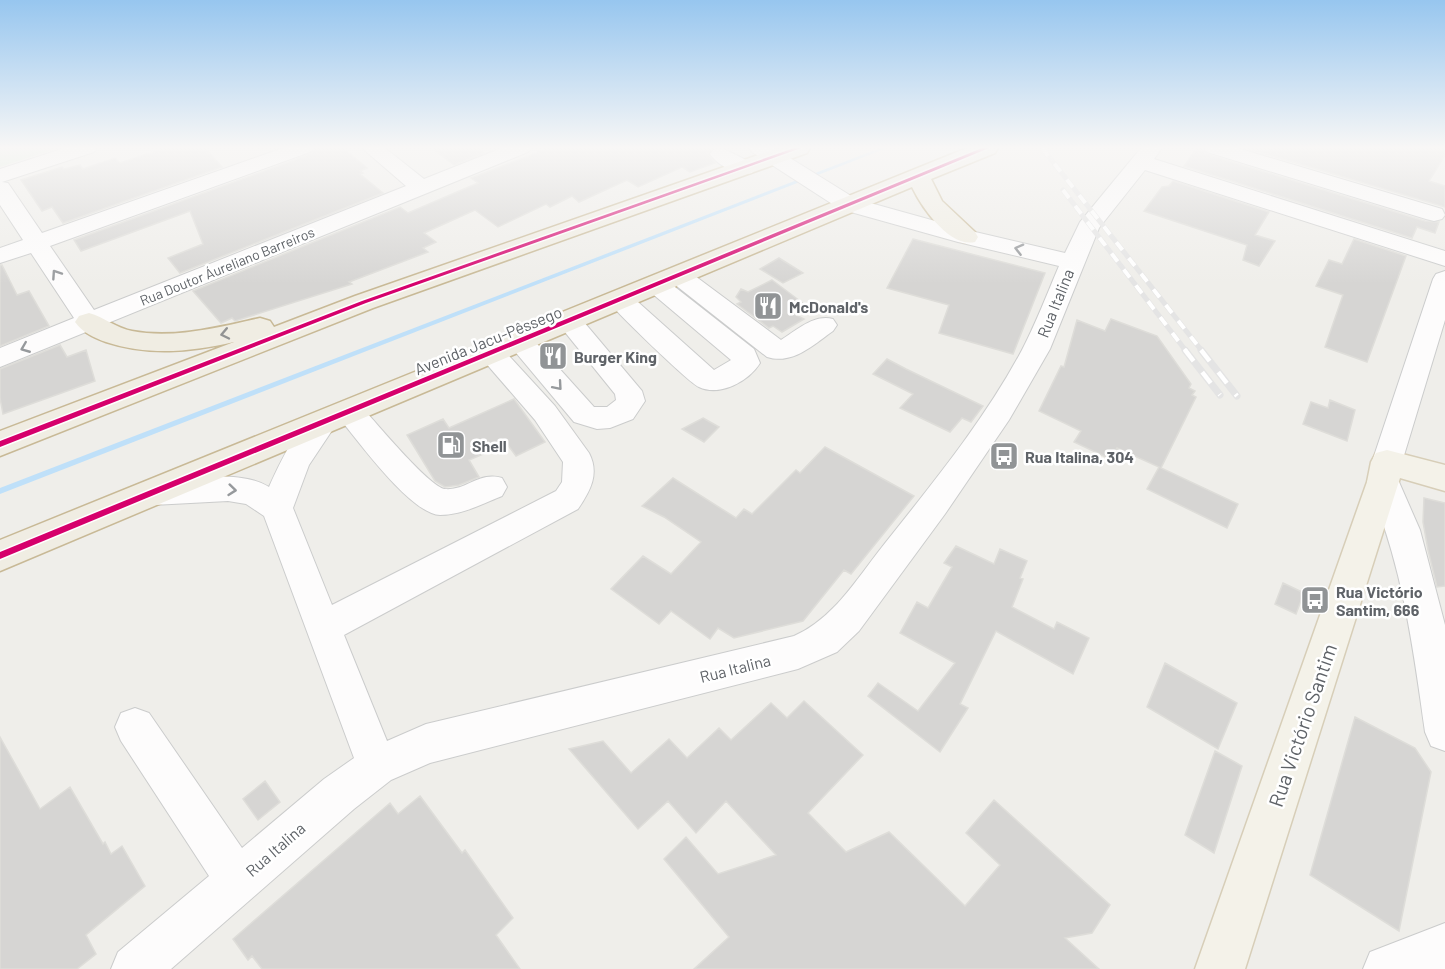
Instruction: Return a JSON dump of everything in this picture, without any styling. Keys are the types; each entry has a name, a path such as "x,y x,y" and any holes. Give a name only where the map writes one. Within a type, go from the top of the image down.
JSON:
{"highway":[{"path":"0,444 364,303 674,193"},
{"name":"Avenida Jacu-Pêssego","path":"0,556 668,280 840,199 860,193"},
{"path":"927,193 932,204 966,237"},
{"path":"88,322 114,335 133,340 191,342 364,303"}],"main road":[{"path":"1385,472 1445,478"},
{"name":"Rua Victório Santim","path":"1220,969 1385,472"}],"street":[{"path":"3,193 88,322"},
{"path":"0,256 176,193"},
{"name":"Rua Doutor Áureliano Barreiros","path":"0,358 408,193"},
{"path":"831,193 840,199 966,237 1072,262"},
{"name":"Rua Italina","path":"135,969 339,794 377,766 426,744 798,652 824,640 846,620 934,505 999,413 1036,349 1088,227 1116,193"},
{"path":"1257,193 1445,259"},
{"path":"1365,193 1434,214"},
{"name":"Rua Victório Santim","path":"1385,472 1445,279"},
{"path":"620,300 707,380 721,380 746,363 744,356 668,280"},
{"path":"668,280 777,351 784,351 824,325"},
{"path":"506,347 584,415 593,420 605,419 629,407 632,401 627,391 569,321"},
{"path":"325,627 567,500 578,484 578,460 545,413 506,347"},
{"path":"277,508 295,462 336,417 417,488 438,502 458,500 491,487"},
{"path":"1385,472 1415,570 1445,732"},
{"path":"153,493 228,489 254,494 277,508 377,766"},
{"path":"135,727 238,880"},
{"path":"1387,969 1428,955 1445,946"}],"building":[{"path":"30,193 148,193 63,223 52,207 42,211"},
{"path":"203,193 382,193 180,273 168,258 203,244 190,211 81,251 74,240"},
{"path":"454,193 598,193 579,202 572,196 550,207 546,204 498,227 475,210 424,233 436,242 423,248 428,252 349,282 352,284 235,321 232,318 221,323 193,291 400,207 408,213"},
{"path":"1157,193 1211,193 1269,212 1255,235 1275,241 1259,266 1243,260 1247,245 1144,211"},
{"path":"1270,193 1334,193 1425,221 1439,222 1435,233 1417,227 1412,238"},
{"path":"1399,193 1445,193 1445,207"},
{"path":"913,239 1045,273 1013,354 939,333 949,305 887,288"},
{"path":"1354,239 1406,256 1367,362 1325,347 1343,295 1316,286 1329,260 1342,264"},
{"path":"779,258 803,273 783,283 760,269"},
{"path":"0,265 17,295 29,291 49,326 0,346"},
{"path":"772,280 808,307 794,314 804,319 782,332 773,326 769,328 737,304 741,302 736,297 741,289 748,292"},
{"path":"1111,319 1157,336 1191,384 1189,388 1195,391 1192,395 1196,397 1161,468 1238,504 1227,528 1147,489 1159,467 1117,448 1110,459 1074,442 1081,431 1039,411 1061,366 1064,367 1077,320 1105,331"},
{"path":"60,345 67,357 86,350 95,381 3,414 0,398 0,369"},
{"path":"887,359 983,406 971,422 962,418 950,432 900,408 913,394 873,374"},
{"path":"514,399 545,442 516,456 507,444 469,460 479,477 459,485 445,487 435,481 407,435 443,419 449,428"},
{"path":"1330,400 1355,410 1347,441 1303,424 1311,402 1328,408"},
{"path":"703,418 719,427 704,442 682,429"},
{"path":"825,447 914,496 851,574 844,570 803,621 734,638 718,628 710,639 671,611 659,624 611,589 643,556 671,574 701,542 664,517 642,506 673,478 736,518 744,509 752,514 796,470 800,473"},
{"path":"1424,498 1445,503 1445,586 1437,587 1428,550 1423,522"},
{"path":"956,546 994,564 1000,549 1027,561 1012,607 1054,629 1057,622 1089,638 1073,674 996,631 960,704 968,708 940,752 868,696 878,683 918,711 955,663 900,633 917,602 928,608 952,567 944,563"},
{"path":"1283,583 1304,593 1296,614 1275,604"},
{"path":"1165,663 1237,703 1218,749 1147,707"},
{"path":"804,701 863,755 808,813 846,852 889,832 965,906 1000,865 966,833 994,800 1110,905 1092,933 1065,938 1099,969 694,969 729,937 664,859 686,837 718,874 776,855 726,801 696,833 668,801 638,829 569,749 603,741 631,773 669,739 687,758 719,728 731,740 771,703 787,718"},
{"path":"1355,717 1415,748 1431,772 1399,931 1310,875"},
{"path":"0,737 40,809 70,787 103,844 105,842 111,854 122,846 145,886 86,935 96,954 77,969 0,969"},
{"path":"1215,751 1242,766 1214,853 1185,835"},
{"path":"265,781 280,802 258,820 243,799"},
{"path":"420,796 462,853 465,850 513,918 496,935 520,969 262,969 252,956 248,960 233,939 390,803 398,814"}],"waterway":[{"path":"0,491 768,193"}],"railway":[{"path":"1065,193 1186,351"},
{"path":"1078,193 1202,351"},
{"path":"1185,350 1220,395"},
{"path":"1201,350 1237,396"}],"cycle path":[{"path":"0,444 364,302 671,193"},
{"path":"0,556 878,193"}],"place":[{"name":"McDonald's","path":"768,306"},
{"name":"Burger King","path":"553,356"},
{"name":"Shell","path":"451,445"},
{"name":"Rua Italina, 304","path":"1004,456"},
{"name":"Rua Victório Santim, 666","path":"1315,600"}]}
